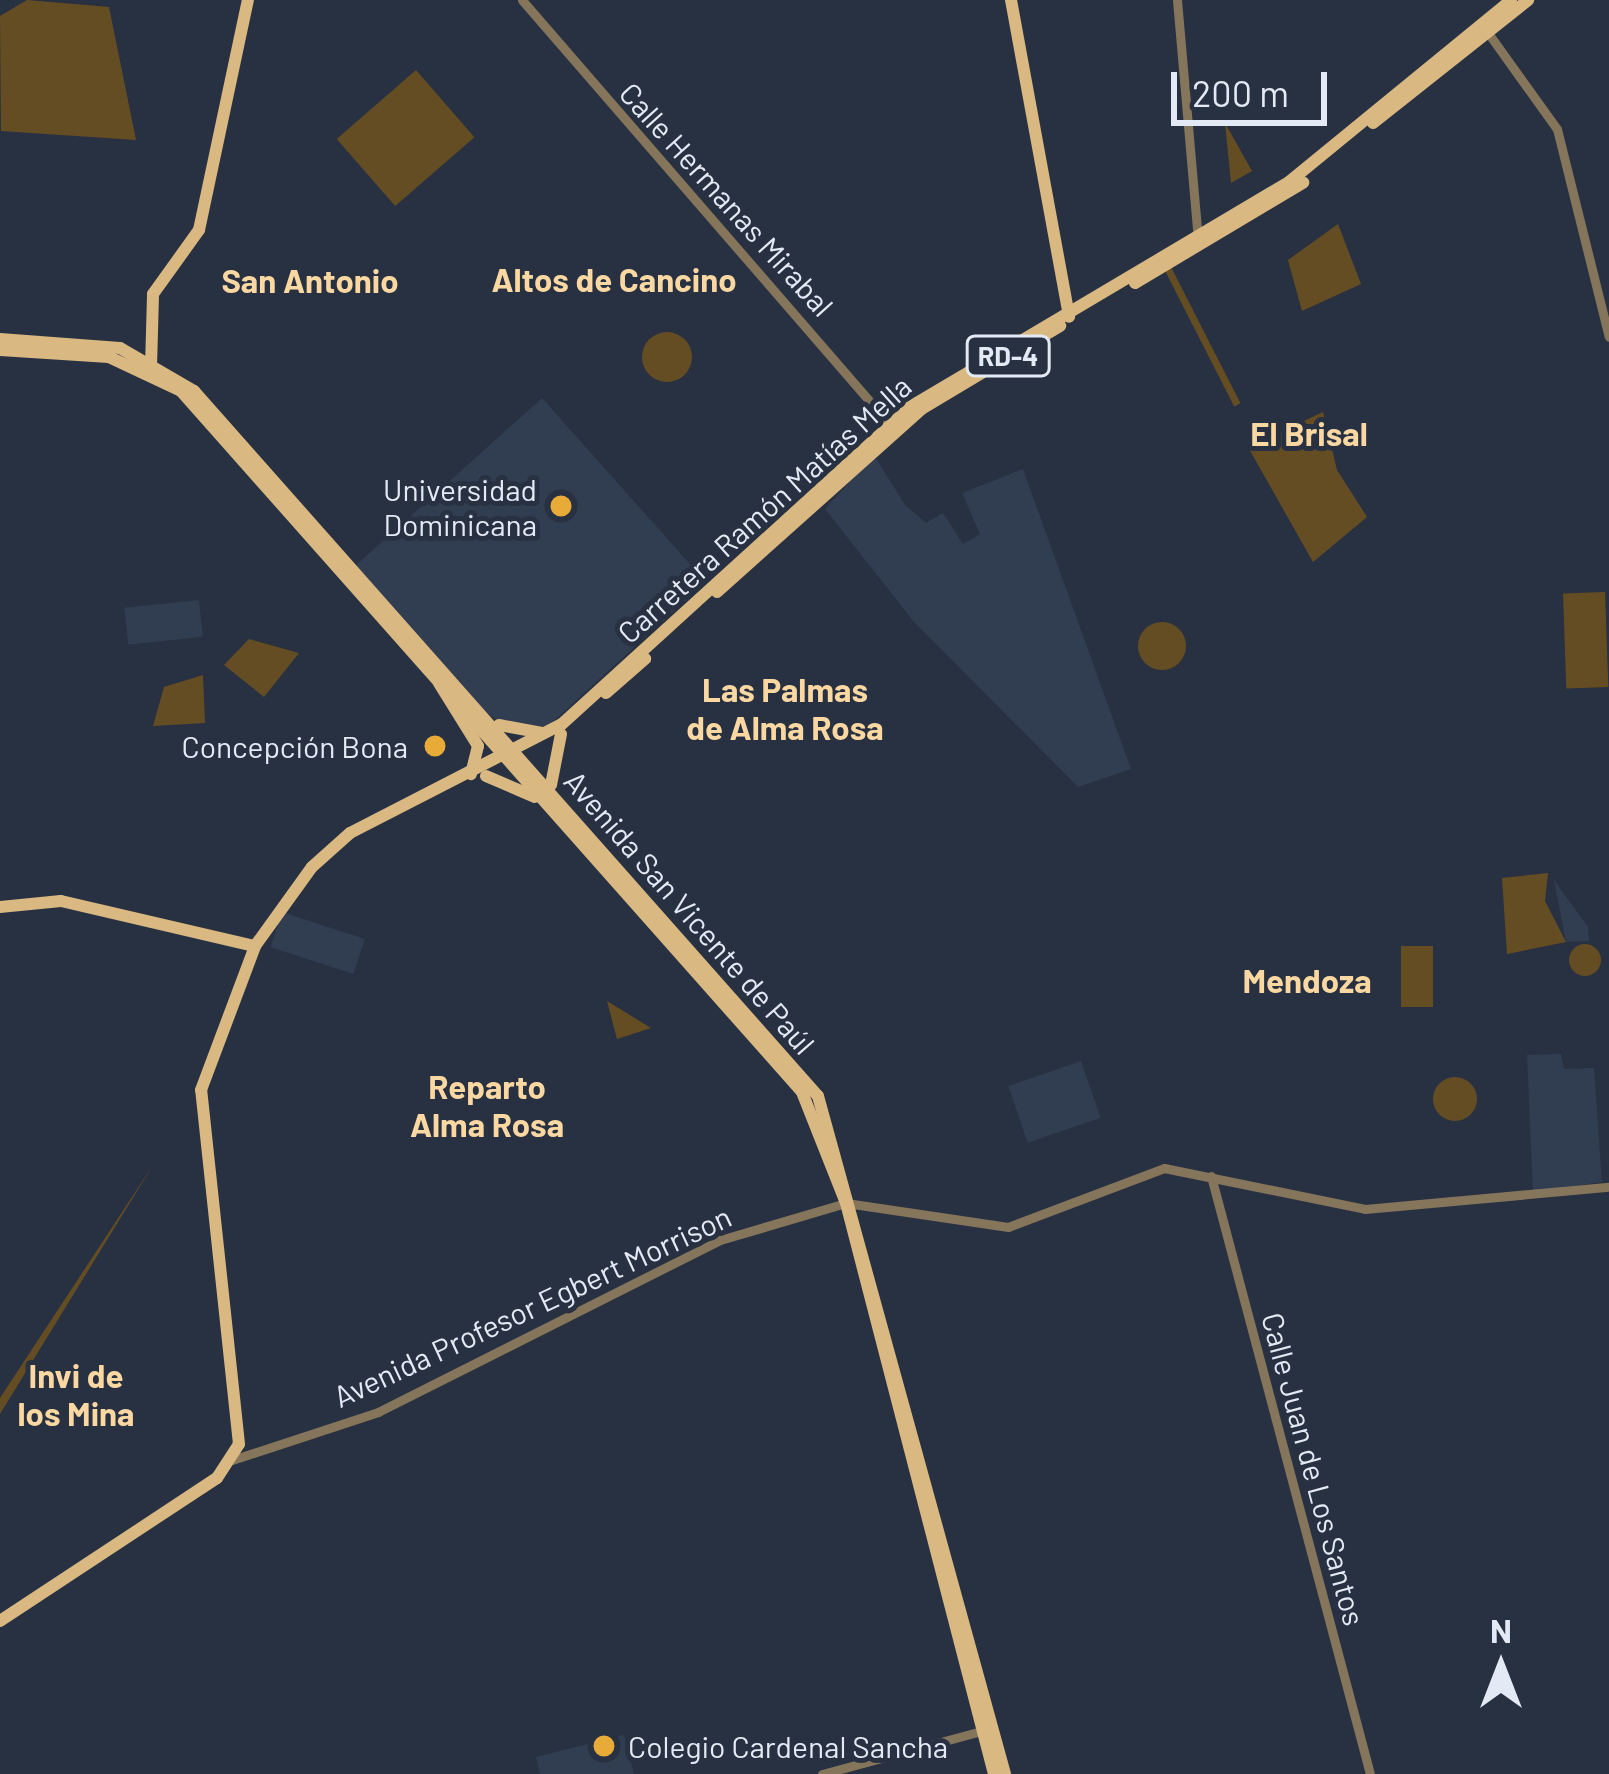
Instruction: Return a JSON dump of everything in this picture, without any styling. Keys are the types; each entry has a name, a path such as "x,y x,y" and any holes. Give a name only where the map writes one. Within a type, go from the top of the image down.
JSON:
{"main road":[{"path":"151,366 153,294 199,230 248,0"},
{"path":"1011,0 1069,317"},
{"name":"Carretera Ramón Matías Mella","path":"1198,242 1305,171 1506,4 1528,0"},
{"name":"Carretera Ramón Matías Mella","path":"232,1460 235,1367 200,1107 255,946 280,902 340,842 470,775 515,759 570,718 892,428 1069,317 1307,179 1486,30 1506,4"},
{"name":"Avenida San Vicente de Paúl","path":"0,339 100,344 151,366 204,400 485,716 515,759"},
{"name":"Avenida San Vicente de Paúl","path":"0,350 109,357 151,366 206,417 439,682 803,1076 832,1124 987,1730 994,1774"},
{"name":"Carretera Ramón Matías Mella","path":"340,842 486,776 561,734 892,428"},
{"path":"439,682 478,746 470,775"},
{"path":"485,716 533,735 570,718"},
{"path":"486,776 550,799 547,767 561,734"},
{"path":"0,907 61,901 255,946"},
{"path":"0,1622 43,1602 232,1460"},
{"name":"Avenida San Vicente de Paúl","path":"987,1730 1005,1774"}],"street":[{"name":"Calle Hermanas Mirabal","path":"522,0 892,428"},
{"path":"1177,0 1198,242"},
{"path":"1486,30 1557,129 1609,337"},
{"path":"850,1202 1007,1227 1148,1170 1211,1176 1365,1209 1609,1187"},
{"name":"Calle Juan de Los Santos","path":"1211,1176 1370,1774"},
{"name":"Avenida Profesor Egbert Morrison","path":"232,1460 378,1412 720,1240 850,1202"},
{"path":"822,1774 987,1730"}],"shaded area":[{"path":"27,0 109,7 136,140 1,131 0,16"},
{"path":"416,70 474,137 395,206 337,139"},
{"path":"1225,123 1252,171 1231,183"},
{"path":"1338,224 1361,284 1302,311 1288,260"},
{"path":"1171,267 1240,403 1234,407 1165,270"},
{"path":"667,332 685,339 692,357 685,375 667,382 649,375 642,357 649,339"},
{"path":"542,398 706,582 547,727 503,725 483,710 356,565"},
{"path":"1323,412 1337,470 1367,517 1313,562 1248,447"},
{"path":"874,455 905,505 926,523 943,513 963,544 980,534 962,493 1023,469 1131,769 1078,787 914,622 825,509"},
{"path":"1605,592 1608,687 1566,688 1563,593"},
{"path":"199,600 203,637 128,645 124,608"},
{"path":"1162,622 1179,629 1186,646 1179,663 1162,670 1145,663 1138,646 1145,629"},
{"path":"249,639 299,653 264,697 224,665"},
{"path":"203,675 205,723 153,726 164,687"},
{"path":"1548,873 1545,901 1566,942 1507,954 1502,878"},
{"path":"1554,880 1588,927 1589,941 1566,942"},
{"path":"282,912 365,939 353,974 271,947"},
{"path":"1585,944 1596,949 1601,960 1596,971 1585,976 1574,971 1569,960 1574,949"},
{"path":"1401,946 1433,946 1433,1007 1401,1007"},
{"path":"607,1001 651,1028 617,1039"},
{"path":"1561,1054 1564,1069 1594,1068 1602,1182 1533,1192 1527,1055"},
{"path":"1081,1061 1101,1118 1028,1143 1008,1086"},
{"path":"1455,1077 1471,1083 1477,1099 1471,1115 1455,1121 1439,1115 1433,1099 1439,1083"},
{"path":"153,1165 0,1414 0,1398"},
{"name":"Colegio Cardenal Sancha","path":"624,1735 634,1774 540,1774 536,1757"}],"place":[{"name":"Universidad Dominicana","path":"561,506"},
{"name":"Concepción Bona","path":"435,746"},
{"name":"Colegio Cardenal Sancha","path":"604,1746"}],"district":[{"name":"Altos de Cancino","path":"614,280"},
{"name":"San Antonio","path":"310,281"},
{"name":"El Brisal","path":"1309,434"},
{"name":"Las Palmas de Alma Rosa","path":"785,709"},
{"name":"Mendoza","path":"1307,981"},
{"name":"Reparto Alma Rosa","path":"487,1106"},
{"name":"Invi de los Mina","path":"76,1395"}]}
